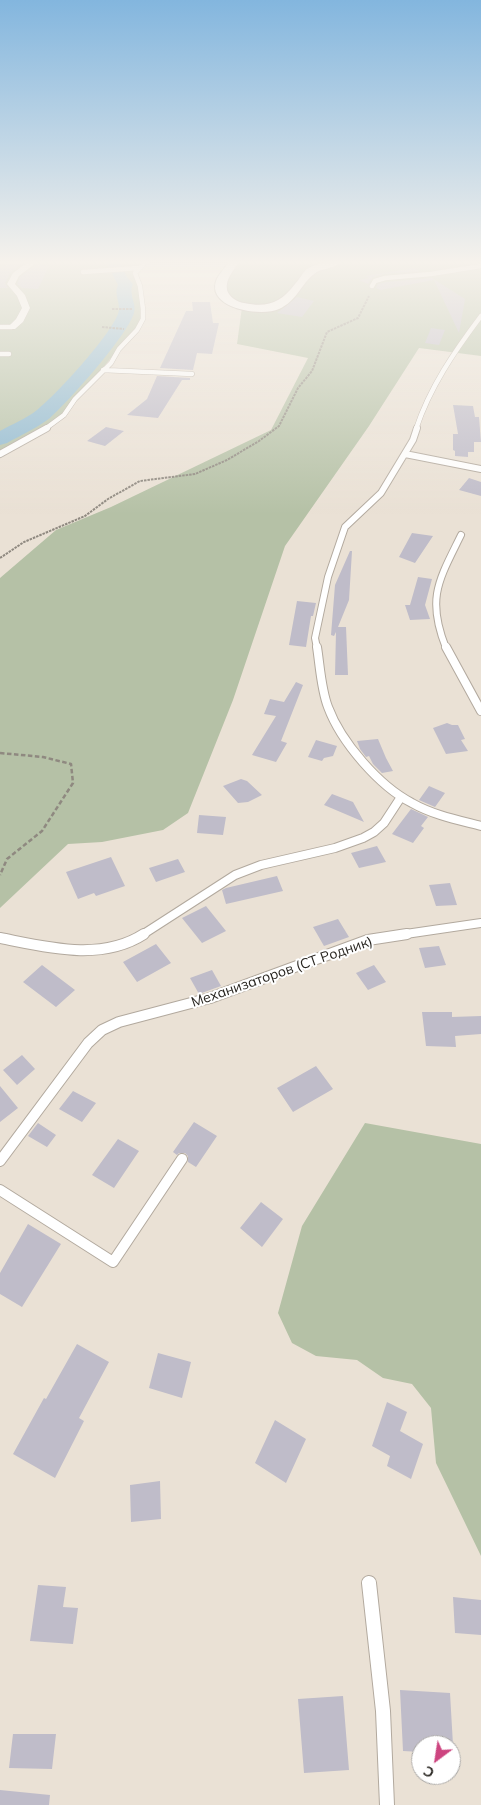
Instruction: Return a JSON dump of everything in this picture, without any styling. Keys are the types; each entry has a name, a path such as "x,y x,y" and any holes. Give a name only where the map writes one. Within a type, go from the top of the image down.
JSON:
{"lane":[{"path":"0,454 43,431 64,415 75,399 123,346"},
{"path":"459,346 449,359 424,406 415,435 405,454 381,493 345,527 328,577 315,638 327,706 332,718 357,754 391,790 401,797 426,810 481,826"},
{"path":"0,354 9,354"},
{"path":"103,370 192,374"},
{"path":"405,454 481,469"},
{"path":"461,535 439,580 435,603 436,615 449,654 481,711"},
{"path":"0,938 61,949 85,951 115,948 133,941 235,875 261,865 335,848 374,832 384,823 401,797"},
{"name":"Механизаторов (СТ Родник)","path":"0,1161 88,1043 102,1030 119,1022 210,998 368,940 481,923"},
{"path":"0,1190 113,1262 182,1158"},
{"path":"369,1583 383,1711 387,1805"}],"path":[{"path":"0,558 24,542 85,516 108,499 140,481 195,474 227,460 259,442 280,426 298,388 312,371 322,346"},
{"path":"0,753 43,757 71,764 73,783 42,831 7,859 0,875"}],"green space":[{"path":"0,346 121,346 64,415 0,454"},
{"path":"248,346 481,346 481,356 419,348 369,426 285,546 233,700 188,813 163,830 102,842 68,844 0,908 0,578 56,530 111,507 271,430 308,358"},
{"path":"365,1123 481,1144 481,1556 436,1463 431,1408 412,1384 383,1378 357,1360 316,1356 292,1343 278,1313 302,1226"}],"building":[{"path":"170,346 214,346 212,354 197,353 193,370 160,368"},
{"path":"157,376 190,378 190,380 182,380 158,418 127,415 147,399"},
{"path":"453,405 473,406 475,417 479,417 481,442 474,442 474,452 468,452 468,457 455,456 455,451 453,450 453,434 458,434"},
{"path":"106,427 124,431 105,446 87,441"},
{"path":"469,478 481,482 481,496 459,490"},
{"path":"412,533 433,536 415,563 399,557"},
{"path":"350,551 352,551 349,600 338,627 346,627 348,675 335,675 336,632 334,636 331,635 335,585"},
{"path":"418,577 432,579 425,605 430,619 410,620 405,605 410,605"},
{"path":"297,601 316,603 313,616 311,616 306,647 289,645"},
{"path":"296,682 303,685 281,741 287,743 276,762 252,755 276,716 264,714 270,699 284,702"},
{"path":"447,723 458,725 465,739 461,740 468,751 446,754 433,728"},
{"path":"378,739 393,771 382,773 373,764 369,756 366,757 357,741"},
{"path":"316,740 337,746 333,756 324,758 322,761 308,757"},
{"path":"241,779 247,781 262,795 248,802 238,803 223,786"},
{"path":"429,786 445,793 435,807 419,800"},
{"path":"332,794 353,802 364,822 324,805"},
{"path":"411,809 428,817 421,826 424,828 413,843 392,834"},
{"path":"199,815 226,817 223,835 197,833"},
{"path":"377,846 386,862 359,868 351,853"},
{"path":"111,857 125,886 96,896 94,893 78,899 66,872"},
{"path":"178,859 185,872 156,882 149,868"},
{"path":"277,876 283,891 226,904 222,890"},
{"path":"450,883 457,905 436,906 429,885"},
{"path":"206,906 226,931 202,943 182,918"},
{"path":"338,919 349,937 324,946 313,927"},
{"path":"156,944 171,963 137,982 123,962"},
{"path":"439,946 446,965 425,968 419,948"},
{"path":"42,965 75,990 56,1007 23,982"},
{"path":"374,965 386,982 368,990 356,973"},
{"path":"212,970 221,986 199,994 190,978"},
{"path":"422,1012 452,1012 452,1017 481,1016 481,1034 455,1036 456,1047 426,1046"},
{"path":"22,1055 35,1069 17,1085 3,1070"},
{"path":"316,1066 333,1089 293,1112 277,1088"},
{"path":"0,1086 18,1108 0,1122"},
{"path":"73,1091 96,1103 82,1122 59,1109"},
{"path":"194,1122 217,1136 196,1167 188,1162 188,1156 185,1153 177,1155 173,1152"},
{"path":"38,1123 56,1135 47,1147 28,1136"},
{"path":"118,1139 139,1151 114,1188 92,1175"},
{"path":"261,1202 283,1219 262,1247 240,1228"},
{"path":"28,1224 61,1244 22,1307 0,1294 0,1273"},
{"path":"77,1344 109,1362 79,1418 84,1421 55,1478 13,1454"},
{"path":"158,1353 191,1362 182,1398 149,1388"},
{"path":"387,1402 407,1412 400,1431 423,1444 411,1479 387,1466 390,1456 372,1446"},
{"path":"275,1420 306,1439 286,1483 255,1463"},
{"path":"160,1481 161,1519 131,1522 130,1485"},
{"path":"38,1585 66,1587 63,1607 78,1608 73,1644 30,1641"},
{"path":"453,1597 481,1600 481,1635 455,1633"},
{"path":"400,1690 450,1693 452,1735 411,1735 411,1751 403,1751"},
{"path":"343,1696 349,1770 304,1773 298,1699"},
{"path":"13,1734 56,1734 52,1769 9,1768"},
{"path":"0,1790 50,1795 49,1805 0,1805"}],"waterway":[{"path":"0,439 42,415 58,400 104,346"}]}
